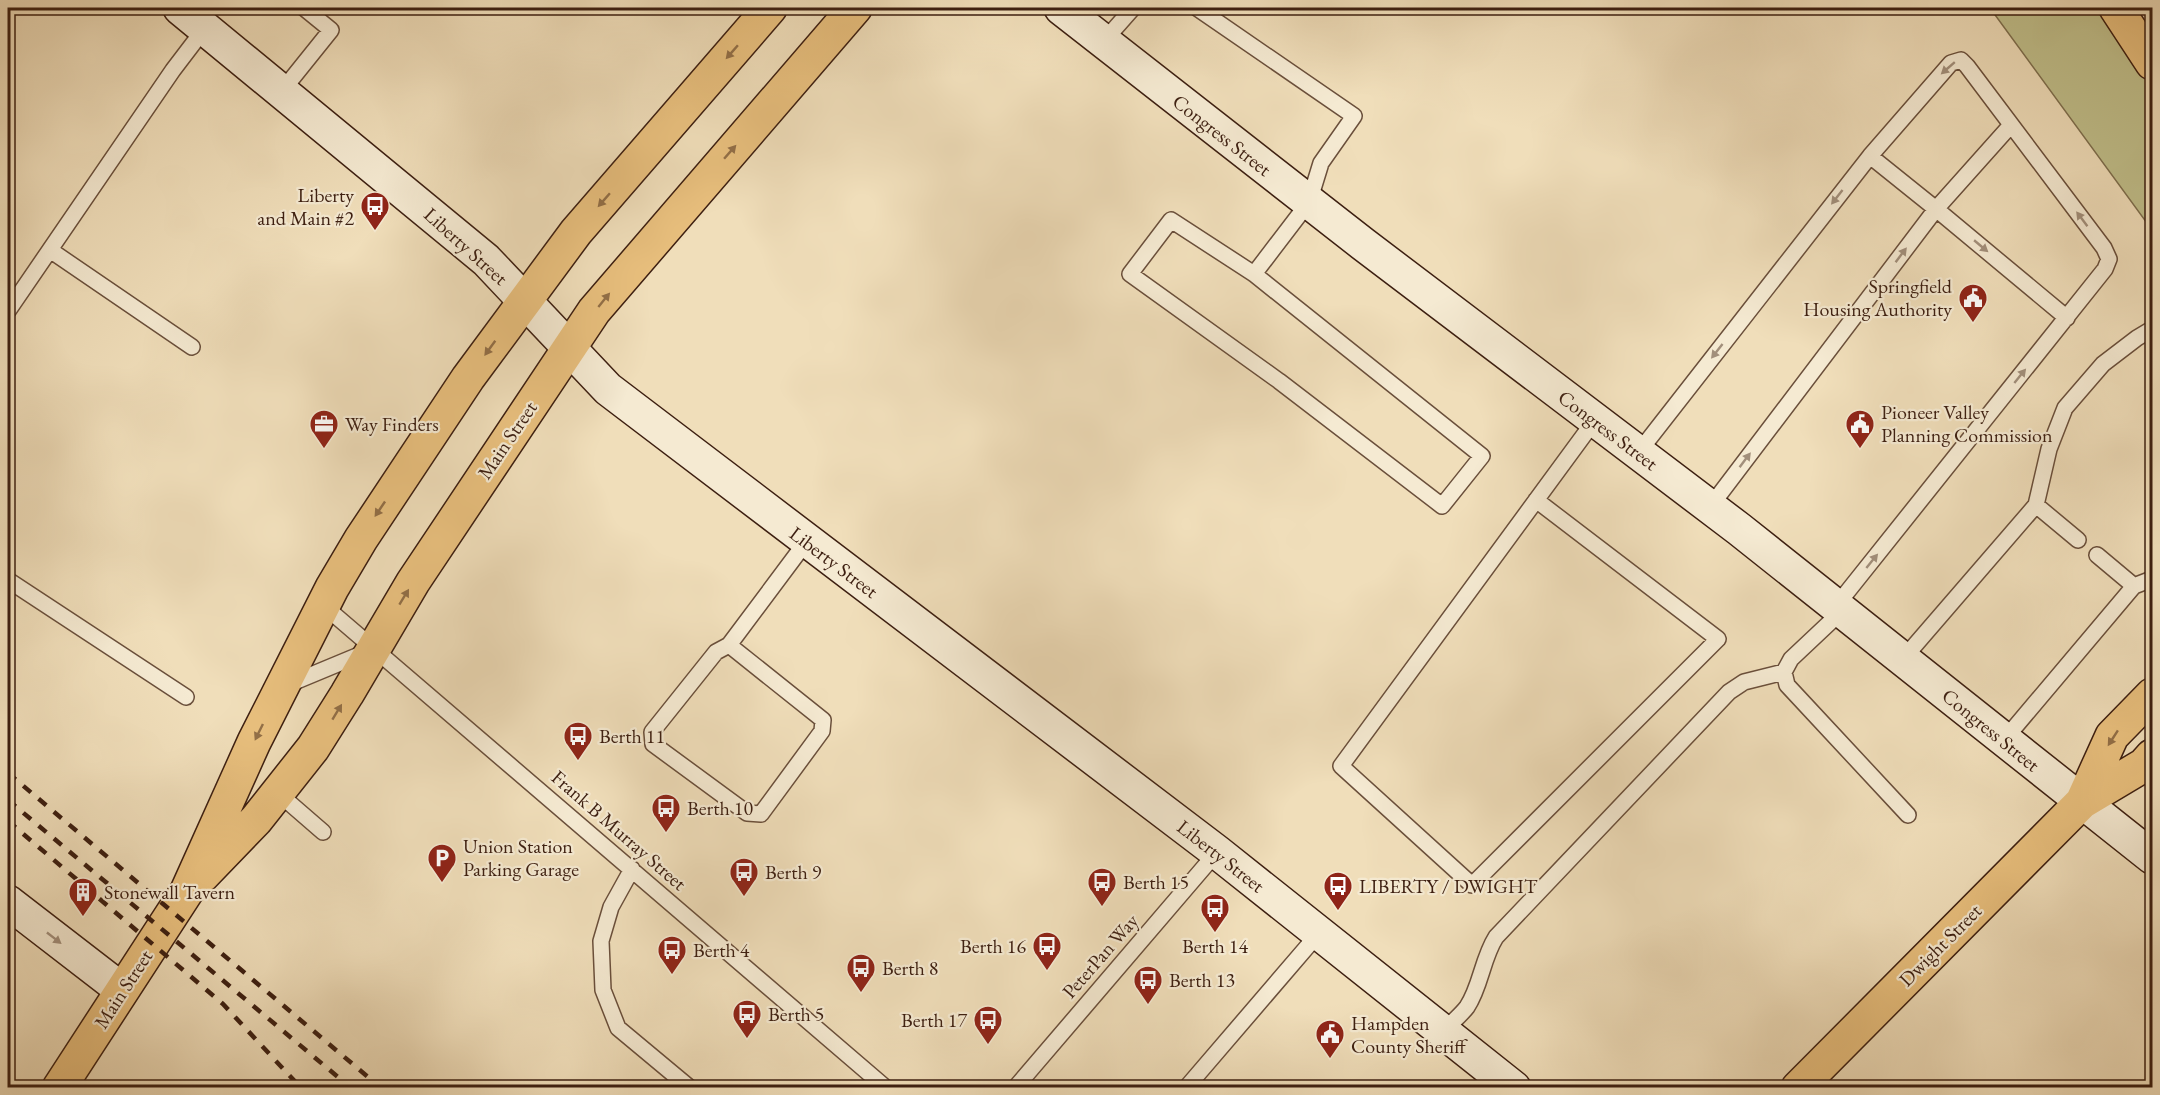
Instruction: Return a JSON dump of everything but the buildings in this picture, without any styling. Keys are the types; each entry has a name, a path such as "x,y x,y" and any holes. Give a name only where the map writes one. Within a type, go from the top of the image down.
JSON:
{"main road":[{"name":"Liberty Street","path":"180,8 486,260 608,389 806,542 1217,852 1514,1088"},
{"name":"Main Street","path":"59,1088 187,891 281,687 360,539 468,378 576,232 770,8"},
{"name":"Main Street","path":"187,891 240,837 278,793 331,721 413,582 569,347 624,274 855,8"},
{"name":"Congress Street","path":"1061,8 1309,202 1710,507 2152,857"},
{"path":"2116,8 2152,63"},
{"name":"Dwight Street","path":"2082,802 2112,736 2152,695"},
{"name":"Dwight Street","path":"1798,1088 2082,802 2144,765 2152,756"},
{"path":"8,902 122,990"}],"lane":[{"path":"282,91 331,30 304,8"},
{"path":"1103,42 1133,8"},
{"path":"1197,8 1354,116 1321,163 1309,202 1254,274"},
{"path":"8,310 173,70 205,28"},
{"path":"1638,453 1870,156 1951,63 1961,60 2104,248 2109,259 2105,269 1839,609 1791,659 1784,672 1787,685 1908,815"},
{"path":"1710,507 1936,209 2011,125"},
{"path":"1870,156 2067,318"},
{"path":"1171,220 1254,274 1482,456 1442,506 1279,381 1130,274 1171,220"},
{"path":"50,250 192,347"},
{"path":"1903,659 2036,505 2049,449 2065,408 2103,364 2152,328"},
{"path":"1536,500 1718,639 1472,885 1341,766 1536,500 1595,420"},
{"path":"2036,505 2078,540"},
{"path":"729,645 823,720 822,731 761,814 747,813 653,744 652,732 716,652 729,645 806,542"},
{"path":"2097,555 2134,586"},
{"path":"2004,740 2134,586 2152,579"},
{"path":"8,580 186,697"},
{"name":"Frank B Murray Street","path":"323,605 886,1088"},
{"path":"281,687 353,660 375,648"},
{"path":"1444,1031 1468,1006 1488,950 1496,937 1729,692 1744,682 1784,672"},
{"path":"278,793 323,832"},
{"name":"PeterPan Way","path":"1015,1088 1217,852"},
{"path":"632,869 611,907 601,941 603,990 618,1028 690,1088"},
{"path":"1186,1088 1319,933"}],"shaded area":[{"path":"1990,8 2098,8 2152,87 2152,230"}],"railway":[{"path":"8,773 381,1088"},
{"path":"8,800 351,1088"},
{"path":"8,821 223,1004 301,1088"}],"place":[{"name":"Liberty and Main #2","path":"375,232"},
{"name":"Springfield Housing Authority","path":"1973,324"},
{"name":"Way Finders","path":"324,450"},
{"name":"Pioneer Valley Planning Commission","path":"1860,450"},
{"name":"Berth 11","path":"578,762"},
{"name":"Berth 10","path":"666,834"},
{"name":"Union Station Parking Garage","path":"442,884"},
{"name":"Berth 9","path":"744,898"},
{"name":"Berth 15","path":"1102,908"},
{"name":"LIBERTY / DWIGHT","path":"1338,912"},
{"name":"Stonewall Tavern","path":"83,918"},
{"name":"Berth 14","path":"1215,934"},
{"name":"Berth 16","path":"1047,972"},
{"name":"Berth 4","path":"672,976"},
{"name":"Berth 8","path":"861,994"},
{"name":"Berth 13","path":"1148,1006"},
{"name":"Berth 5","path":"747,1040"},
{"name":"Berth 17","path":"988,1046"},
{"name":"Hampden County Sheriff","path":"1330,1060"}]}
